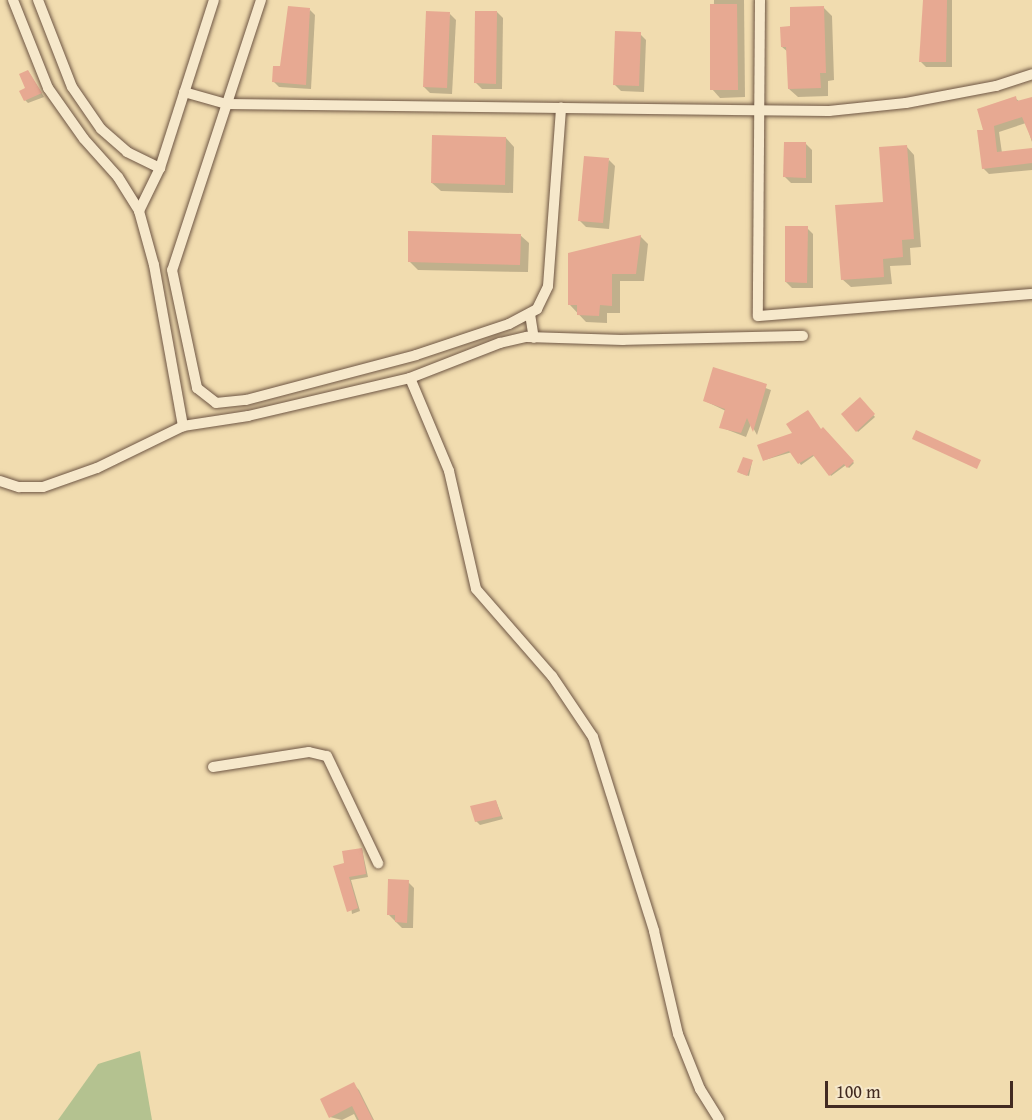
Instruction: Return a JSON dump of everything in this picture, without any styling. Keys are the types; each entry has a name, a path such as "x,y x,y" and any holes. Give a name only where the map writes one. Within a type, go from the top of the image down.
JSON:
{"street":[{"path":"13,0 48,88 84,139 118,177 139,211 154,265 183,426"},
{"path":"39,0 72,87 101,129 127,152 160,168"},
{"path":"139,211 160,168 214,0"},
{"path":"261,0 172,270 196,388 216,404 227,404 276,392 416,355 530,314 541,304 548,286 561,107"},
{"path":"760,0 758,316 1032,294"},
{"path":"184,92 226,104 759,111 883,106 996,86 1032,74"},
{"path":"530,314 534,338"},
{"path":"0,481 19,487 43,487 97,468 183,426 248,416 410,378 500,343 534,338 623,340 803,336"},
{"path":"410,378 449,471 476,589 557,682 593,737 654,931 678,1034 700,1089 719,1120"},
{"path":"213,767 309,752 327,756 378,863"}],"green space":[{"path":"140,1051 152,1120 58,1120 98,1064"}],"building":[{"path":"923,0 947,0 946,62 919,62"},
{"path":"710,4 737,4 738,90 710,90"},
{"path":"288,6 310,8 306,85 272,82 273,66 280,66"},
{"path":"824,6 826,73 820,73 821,88 788,89 786,47 781,47 780,27 790,26 790,7"},
{"path":"426,11 450,12 447,88 423,87"},
{"path":"475,11 497,11 496,84 474,83"},
{"path":"615,31 641,32 639,86 613,85"},
{"path":"28,70 42,93 24,101 19,91 25,88 19,74"},
{"path":"1016,96 1017,101 1032,97 1032,141 1022,117 994,126 997,152 1032,148 1032,163 982,169 977,130 983,130 977,109"},
{"path":"432,135 506,137 505,185 431,183"},
{"path":"784,142 806,142 806,178 783,177"},
{"path":"907,145 914,239 902,240 903,257 883,259 884,277 841,280 835,205 883,202 879,147"},
{"path":"584,156 609,158 603,223 578,221"},
{"path":"785,226 808,226 807,283 785,282"},
{"path":"408,231 521,234 520,265 408,262"},
{"path":"641,235 636,274 612,274 612,306 600,305 599,316 577,315 577,305 568,305 568,253"},
{"path":"713,367 767,384 753,432 747,418 741,433 719,428 725,409 703,401"},
{"path":"860,397 875,414 856,432 841,414"},
{"path":"808,410 821,429 823,427 854,461 847,468 844,464 829,476 813,455 798,464 789,451 763,461 757,445 792,433 786,424"},
{"path":"916,430 981,460 977,469 912,439"},
{"path":"743,457 753,460 747,476 737,472"},
{"path":"496,800 501,816 475,822 470,806"},
{"path":"362,848 366,874 349,877 358,908 347,912 333,866 344,863 342,851"},
{"path":"388,879 409,880 407,923 395,922 395,915 387,915"},
{"path":"354,1082 373,1120 359,1120 352,1106 329,1118 320,1099"}]}
